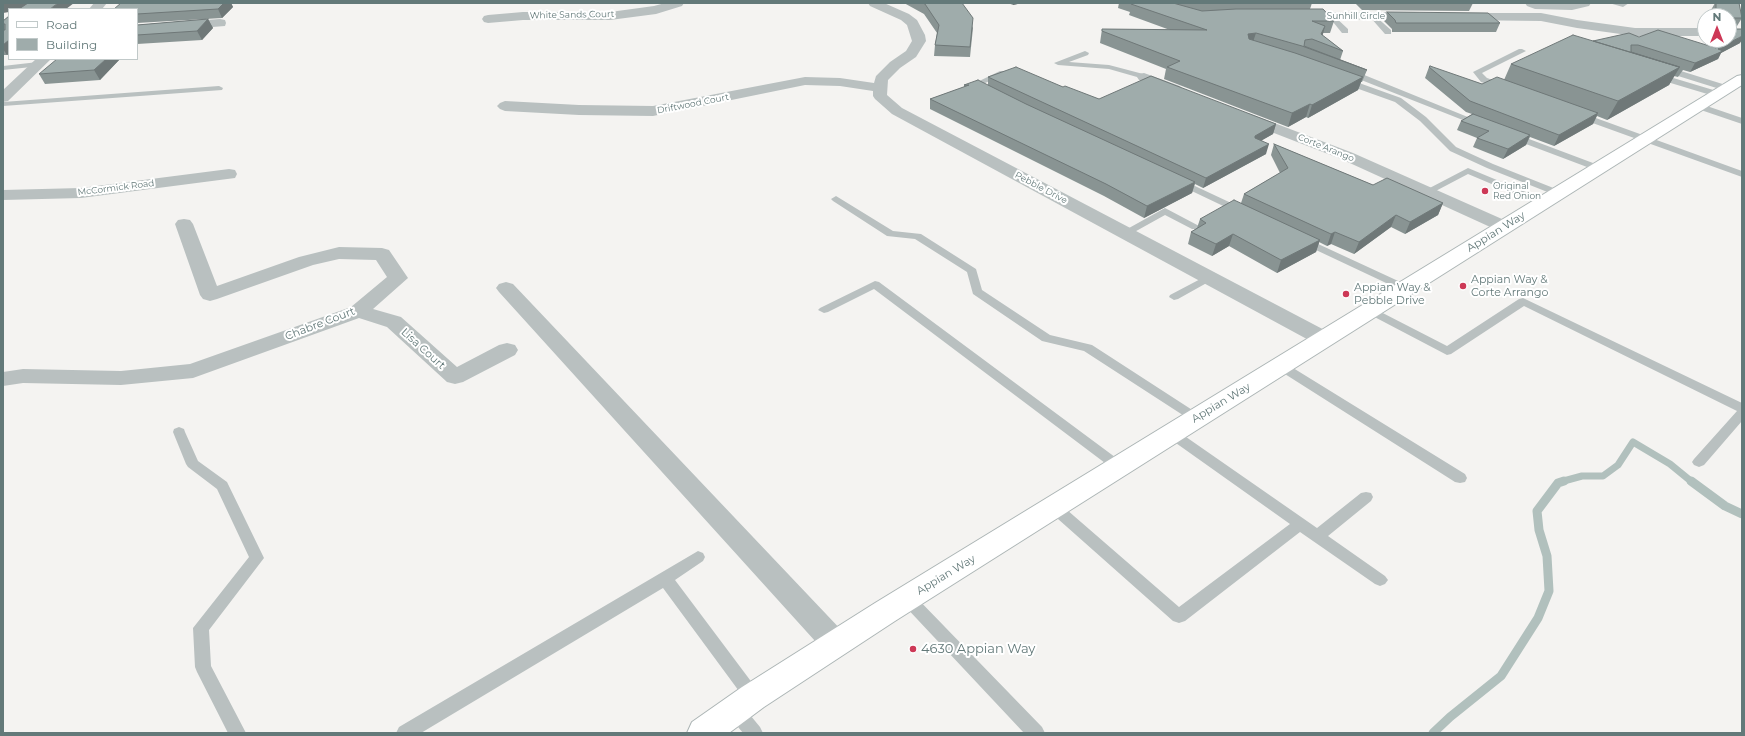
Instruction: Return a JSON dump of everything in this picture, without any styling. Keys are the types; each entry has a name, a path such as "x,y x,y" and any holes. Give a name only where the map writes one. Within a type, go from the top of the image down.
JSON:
{"main road":[{"name":"Appian Way","path":"702,733 907,598 1742,79"}],"street":[{"name":"White Sands Court","path":"488,19 523,16 610,16 656,10 678,3"},
{"path":"874,3 897,12 912,23 918,35 918,41 911,54 895,65 881,79 880,88"},
{"path":"1533,4 1572,6 1585,3"},
{"path":"1533,4 1541,17"},
{"name":"Sunhill Circle","path":"1286,16 1428,17"},
{"path":"1452,17 1541,17 1634,32 1697,32"},
{"path":"138,29 220,23"},
{"path":"3,98 41,62"},
{"path":"1144,77 1187,94"},
{"name":"Driftwood Court","path":"505,106 579,110 653,111 805,81 840,82 880,88"},
{"name":"Pebble Drive","path":"880,88 880,96 897,111 1324,340"},
{"name":"Corte Arango","path":"1231,111 1347,156 1505,226"},
{"name":"McCormick Road","path":"3,195 82,193 229,174"},
{"name":"Chabre Court","path":"3,378 23,376 121,378 193,371 358,311 398,278 382,254 339,253 306,261 210,295 184,224"},
{"path":"506,288 835,644"},
{"name":"Lisa Court","path":"358,311 394,322 455,377 507,350"}],"lane":[{"path":"1612,3 1623,5 1626,3"},
{"path":"1331,16 1345,31"},
{"path":"1372,16 1388,32"},
{"path":"1514,91 1484,80 1477,72 1522,51"},
{"path":"1085,53 1058,63 1109,67 1144,77"},
{"path":"3,68 41,62"},
{"path":"1660,67 1722,91"},
{"path":"1342,70 1491,127"},
{"path":"993,93 979,86 978,84 1003,73"},
{"path":"1651,74 1722,91"},
{"path":"1339,79 1398,100 1423,119 1453,149 1490,166 1558,193"},
{"path":"3,104 219,88"},
{"path":"1698,106 1742,121"},
{"path":"1572,113 1742,174"},
{"path":"1506,133 1598,168"},
{"path":"1427,192 1468,171 1542,202"},
{"path":"1173,178 1252,216"},
{"path":"836,199 891,234 917,236 972,271 977,292 1046,338 1088,348 1196,418"},
{"path":"1125,234 1165,211 1196,227"},
{"path":"1296,236 1405,288"},
{"path":"1174,297 1208,278"},
{"path":"824,310 875,284 1118,466"},
{"path":"1369,310 1447,351 1523,301 1742,408"},
{"path":"1281,366 1460,478"},
{"path":"1699,462 1742,413"},
{"path":"179,432 193,464 222,486 256,558 200,628 203,667 237,733"},
{"path":"1171,433 1380,580"},
{"path":"1318,536 1366,497"},
{"path":"1054,507 1179,616 1300,524"},
{"path":"406,733 664,579 698,557"},
{"path":"664,579 744,704 754,733"},
{"path":"907,598 1036,733"}],"building":[{"path":"28,3 58,3 51,8 20,8"},
{"path":"121,3 224,3 218,9 138,14 138,8 115,8"},
{"path":"923,3 962,3 973,18 970,47 935,45 939,25"},
{"path":"1173,3 1202,11 1236,9 1323,9 1334,21 1312,21 1325,26 1321,34 1343,51 1312,39 1305,40 1304,46 1367,70 1302,46 1256,33 1248,34 1249,39 1295,53 1363,77 1312,105 1310,104 1292,113 1167,67 1180,61 1102,31 1102,29 1207,30 1131,4"},
{"path":"1716,3 1739,3 1742,18 1737,18 1737,8 1716,8"},
{"path":"1387,12 1488,13 1500,23 1396,23"},
{"path":"8,17 8,41 3,45 3,30 5,30 5,24 3,24 3,21"},
{"path":"208,19 197,31 138,35 138,25"},
{"path":"1737,29 1742,29 1742,36 1737,39"},
{"path":"1658,30 1697,42 1697,48 1720,48 1718,49 1723,51 1695,63 1638,45 1631,45 1631,52 1679,67 1593,41 1629,33 1639,37"},
{"path":"1573,35 1680,67 1618,101 1511,64"},
{"path":"56,60 105,60 94,70 39,74"},
{"path":"1430,66 1482,84 1497,77 1598,113 1559,135 1470,101 1429,67"},
{"path":"1016,67 1063,87 1065,86 1099,99 1151,76 1276,124 1255,136 1255,138 1269,144 1206,178 988,77"},
{"path":"978,80 1026,104 1195,182 1147,206 1106,184 930,99 969,85 964,85"},
{"path":"1473,114 1530,135 1508,149 1477,138 1489,131 1461,121"},
{"path":"1274,144 1373,185 1387,178 1443,203 1410,222 1396,215 1359,242 1335,232 1331,234 1244,194 1288,168"},
{"path":"1234,200 1320,240 1281,260 1233,234 1216,244 1191,232 1206,223 1200,219"}],"waterway":[{"path":"1560,482 1582,476 1603,476 1618,465 1633,442 1670,464 1692,482"},
{"path":"1433,733 1450,717 1501,676 1538,618 1549,591 1547,556 1539,530 1537,511 1558,483 1564,481"},
{"path":"1691,481 1725,506 1742,514"}],"place":[{"name":"Original Red Onion","path":"1485,191"},
{"name":"Appian Way & Corte Arrango","path":"1463,286"},
{"name":"Appian Way & Pebble Drive","path":"1346,294"},
{"name":"4630 Appian Way","path":"913,649"}]}
